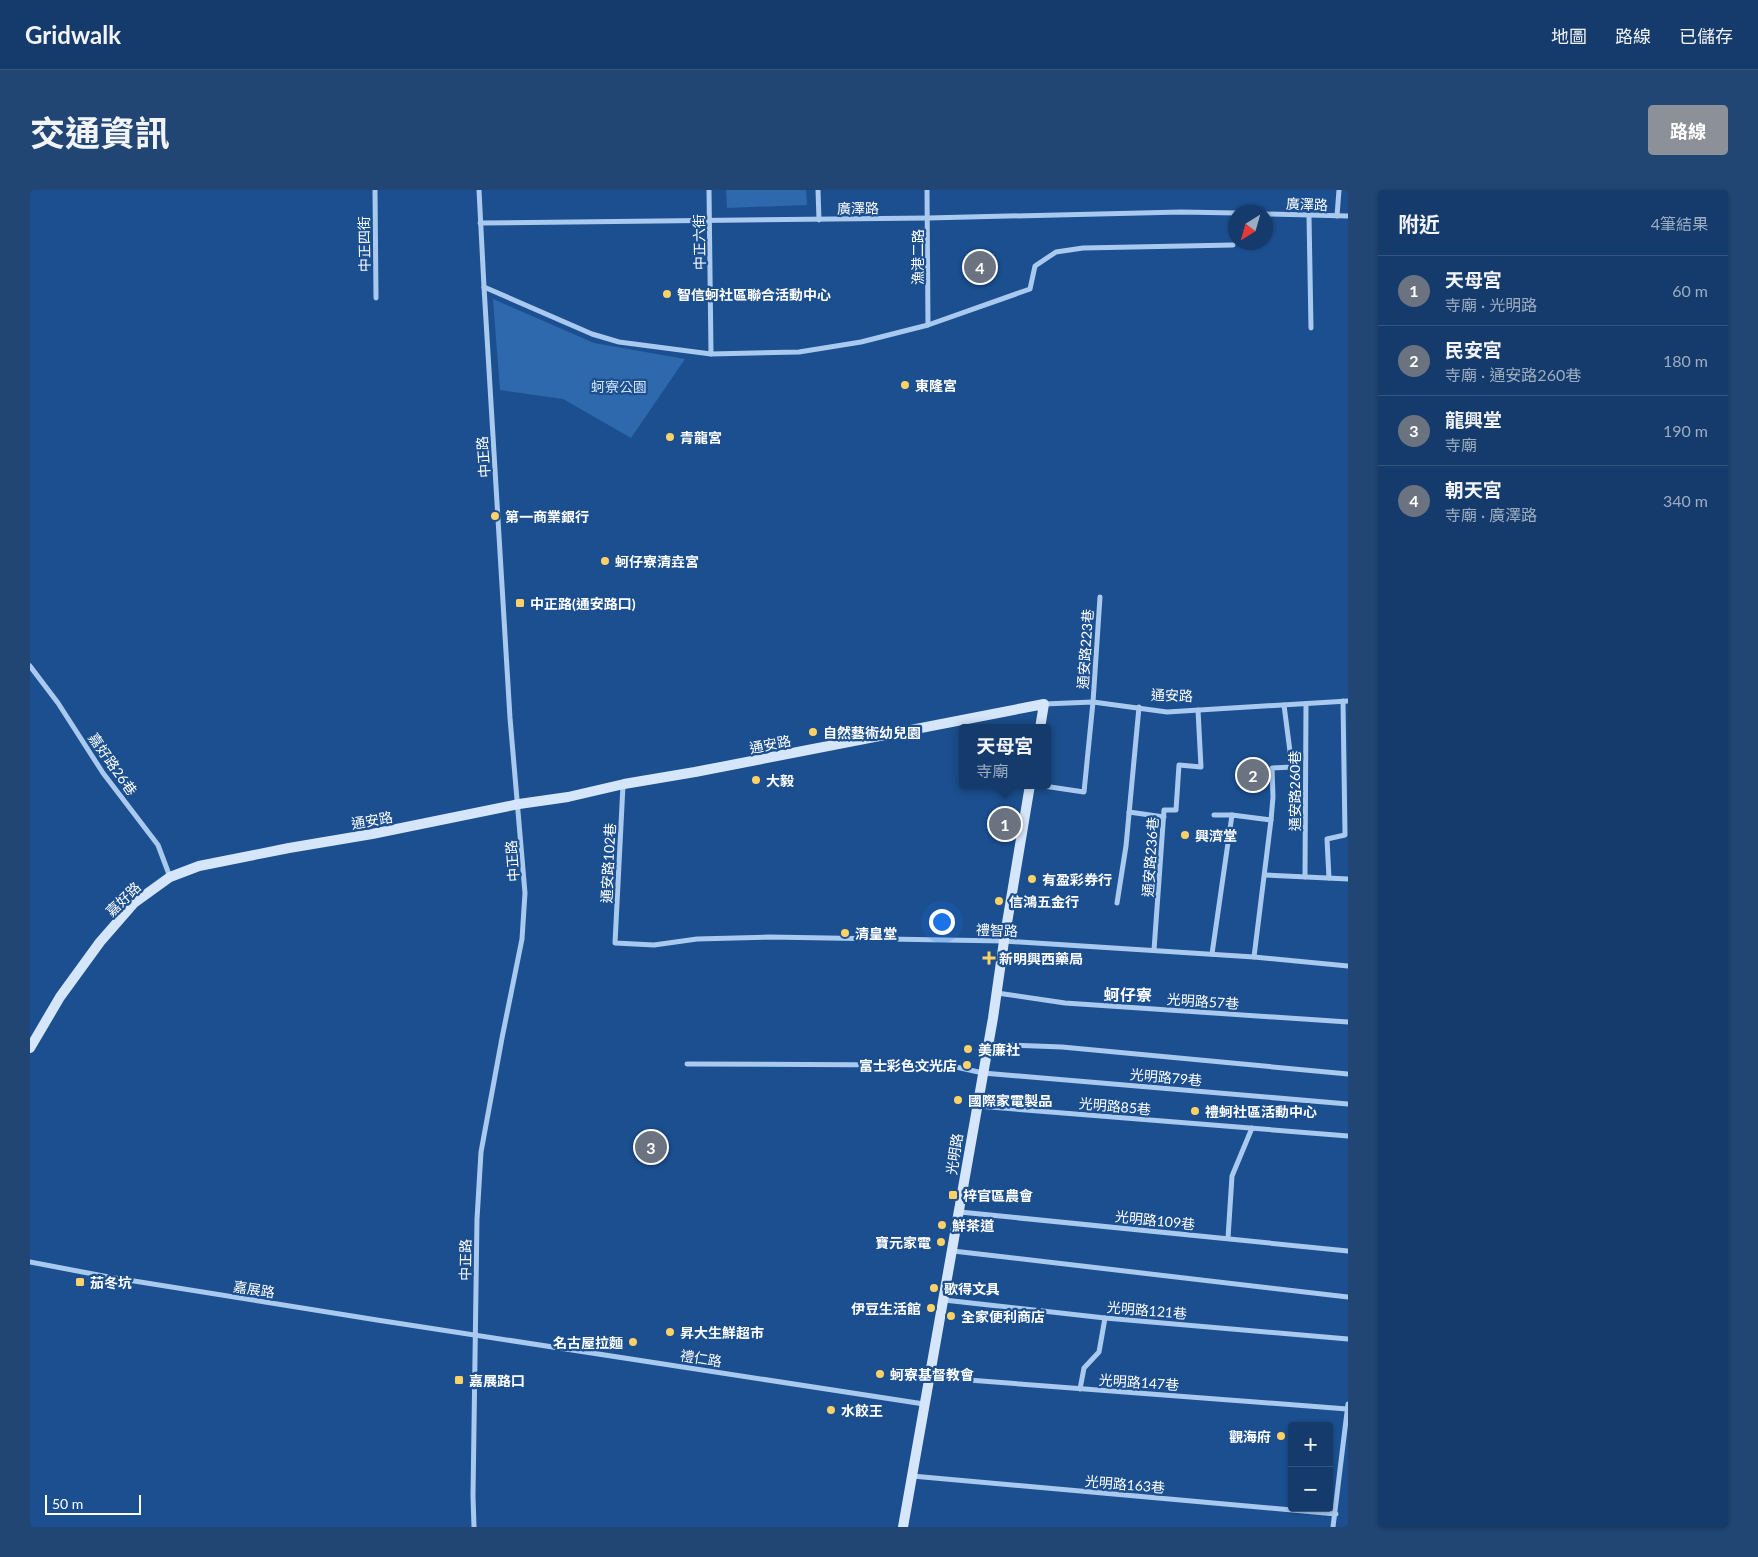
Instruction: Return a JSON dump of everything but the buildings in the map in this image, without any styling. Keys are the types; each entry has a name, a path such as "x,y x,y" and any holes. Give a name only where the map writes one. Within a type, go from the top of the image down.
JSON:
{"street":[{"name":"中正四街","path":"374,190 376,298"},
{"name":"中正路","path":"474,1527 477,1220 481,1152 522,939 525,894 519,804 510,718 479,190"},
{"name":"中正六街","path":"709,190 711,354"},
{"path":"818,190 819,220"},
{"name":"漁港二路","path":"927,190 928,325"},
{"path":"1337,216 1338,190"},
{"name":"廣澤路","path":"480,223 819,220 1181,212 1228,213"},
{"name":"廣澤路","path":"1273,214 1348,216"},
{"path":"1309,216 1311,328"},
{"path":"484,287 592,334 619,342 711,354 799,352 861,342 928,325 1030,289 1035,266 1056,252 1083,248 1228,245"},
{"name":"通安路223巷","path":"1051,787 1084,792 1093,702 1100,597"},
{"name":"嘉好路26巷","path":"30,666 58,703 103,773 158,844 170,877"},
{"path":"1329,878 1327,839 1345,835 1346,701"},
{"name":"通安路","path":"289,848 372,834 519,804 568,797 624,784 704,771 1044,704 1093,702 1167,712 1306,705 1346,701"},
{"path":"1041,724 1044,704"},
{"path":"1254,957 1271,820 1273,797 1272,768 1292,767 1284,705"},
{"name":"通安路260巷","path":"1305,877 1306,705"},
{"path":"1117,903 1126,846 1138,707"},
{"name":"通安路236巷","path":"1154,950 1164,810 1176,810 1180,765 1201,767 1198,710"},
{"name":"通安路102巷","path":"615,943 624,784"},
{"name":"光明路","path":"904,1527 924,1404 960,1212 1029,789"},
{"path":"1129,812 1164,817"},
{"path":"1214,815 1232,815 1271,820"},
{"path":"1212,954 1232,815"},
{"name":"嘉好路","path":"30,1048 57,1001 100,942 134,903 170,877 199,866 289,848"},
{"path":"1265,875 1348,879"},
{"name":"禮智路","path":"615,943 654,945 697,939 769,937 1004,941 1254,957 1348,966"},
{"name":"光明路57巷","path":"997,993 1065,1003 1348,1022"},
{"name":"光明路79巷","path":"988,1044 1062,1047 1348,1074"},
{"name":"光明路79巷","path":"687,1064 956,1067 983,1073 1348,1104"},
{"name":"光明路85巷","path":"976,1106 1348,1136"},
{"path":"1228,1238 1232,1176 1252,1128"},
{"name":"光明路109巷","path":"960,1212 1348,1250"},
{"path":"952,1251 1348,1297"},
{"name":"嘉展路","path":"30,1262 154,1284 475,1335"},
{"name":"光明路121巷","path":"944,1300 1105,1318 1348,1339"},
{"path":"1080,1389 1084,1368 1099,1352 1105,1318"},
{"name":"禮仁路","path":"475,1335 924,1404"},
{"name":"光明路147巷","path":"929,1377 1348,1409"},
{"path":"1333,1527 1348,1404"},
{"name":"光明路163巷","path":"912,1476 1336,1514"}],"green space":[{"path":"726,190 806,190 807,205 727,208"},
{"name":"蚵寮公園","path":"493,299 594,343 685,359 631,438 563,399 500,390"}],"place":[{"name":"朝天宮","path":"980,267"},
{"name":"智信蚵社區聯合活動中心","path":"667,294"},
{"name":"東隆宮","path":"905,385"},
{"name":"青龍宮","path":"670,437"},
{"name":"第一商業銀行","path":"495,516"},
{"name":"蚵仔寮清垚宮","path":"605,561"},
{"name":"中正路(通安路口)","path":"520,603"},
{"name":"自然藝術幼兒園","path":"813,732"},
{"name":"民安宮","path":"1253,775"},
{"name":"大毅","path":"756,780"},
{"name":"天母宮","path":"1005,824"},
{"name":"興濟堂","path":"1185,835"},
{"name":"有盈彩券行","path":"1032,879"},
{"name":"信鴻五金行","path":"999,901"},
{"name":"清皇堂","path":"845,933"},
{"name":"新明興西藥局","path":"989,958"},
{"name":"美廉社","path":"968,1049"},
{"name":"富士彩色文光店","path":"967,1065"},
{"name":"國際家電製品","path":"958,1100"},
{"name":"禮蚵社區活動中心","path":"1195,1111"},
{"name":"龍興堂","path":"651,1147"},
{"name":"梓官區農會","path":"953,1195"},
{"name":"鮮茶道","path":"942,1225"},
{"name":"寶元家電","path":"941,1242"},
{"name":"茄冬坑","path":"80,1282"},
{"name":"歌得文具","path":"934,1288"},
{"name":"伊豆生活館","path":"931,1308"},
{"name":"全家便利商店","path":"951,1316"},
{"name":"昇大生鮮超市","path":"670,1332"},
{"name":"名古屋拉麵","path":"633,1342"},
{"name":"蚵寮基督教會","path":"880,1374"},
{"name":"嘉展路口","path":"459,1380"},
{"name":"水餃王","path":"831,1410"},
{"name":"觀海府","path":"1281,1436"}],"district":[{"name":"蚵仔寮","path":"1128,994"}]}
